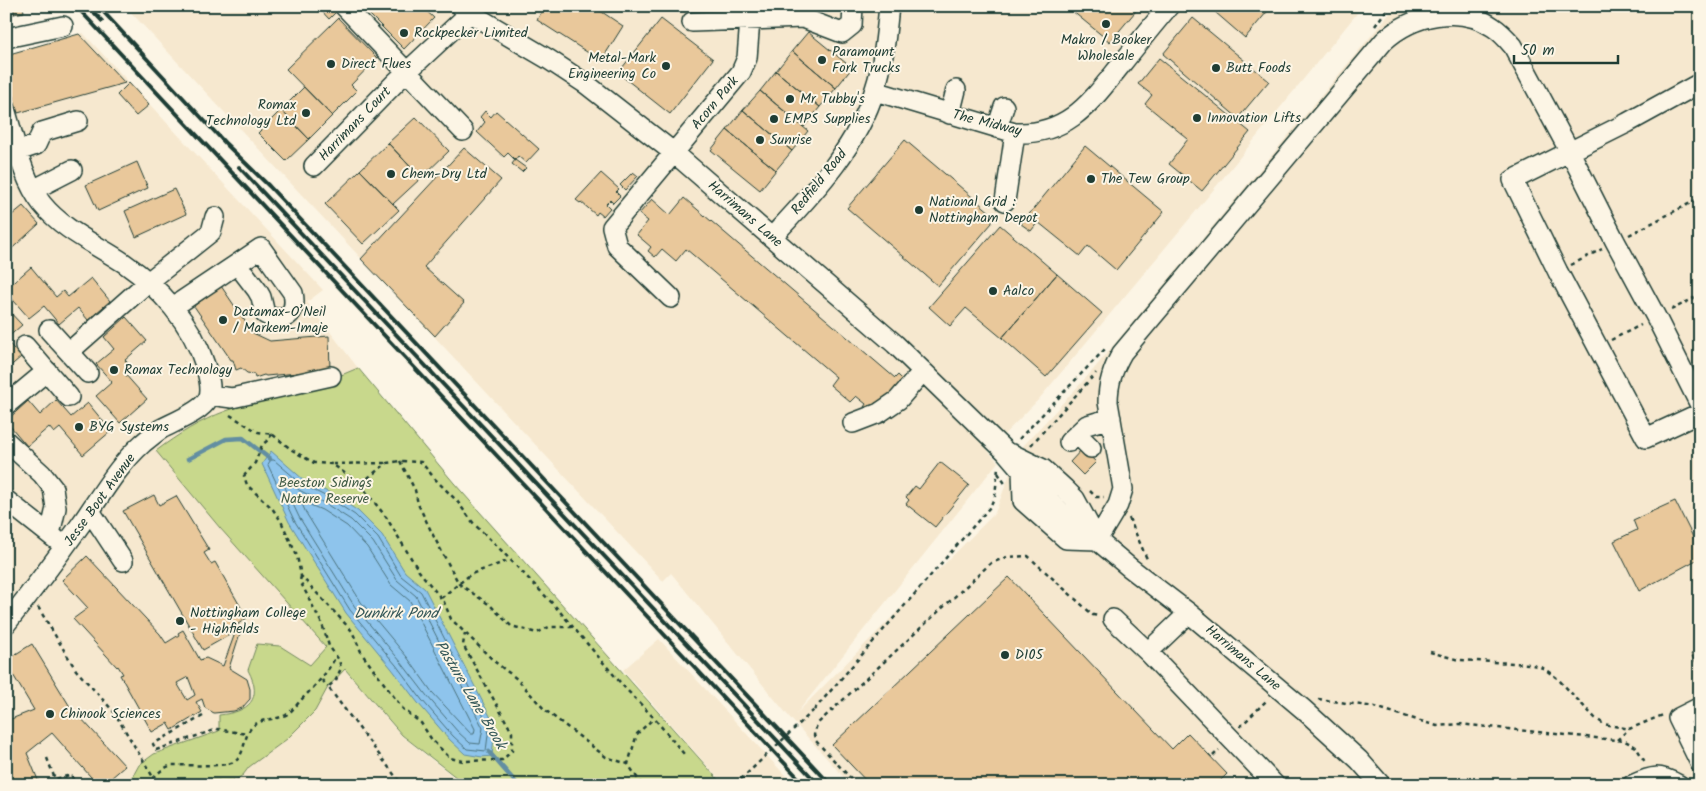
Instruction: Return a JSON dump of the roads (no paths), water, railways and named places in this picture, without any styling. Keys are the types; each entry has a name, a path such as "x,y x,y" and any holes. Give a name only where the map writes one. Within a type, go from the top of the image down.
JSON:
{"street":[{"path":"344,6 402,77 463,131"},
{"path":"692,22 803,18 842,33 852,25 853,6"},
{"name":"Redfield Road","path":"772,237 847,149 862,120 875,91 882,66 888,6"},
{"name":"The Midway","path":"875,91 1006,130 1030,134 1045,131 1072,118 1089,103 1169,6"},
{"name":"Harrimans Court","path":"314,166 465,10"},
{"name":"Harrimans Lane","path":"465,10 548,59 586,84 673,152 895,344 1015,464 1043,469 1075,499 1091,535 1189,613 1303,709 1359,760 1381,785"},
{"path":"1015,464 1024,501 1066,539 1091,535 1118,505 1123,489 1108,402 1108,390 1112,372 1122,353 1384,41 1404,26 1426,17 1468,16 1492,26 1503,35 1518,53 1615,242 1656,317 1700,406"},
{"name":"Acorn Park","path":"671,298 617,246 612,227 741,72 747,58 750,20"},
{"path":"6,38 63,26"},
{"path":"1700,84 1513,180 1646,438 1700,413"},
{"path":"950,114 956,90"},
{"path":"1004,107 1006,130 1005,201"},
{"path":"7,116 12,153 41,203 56,220 125,264 148,282 173,307 186,324 203,359 209,379 209,398 232,398 331,376"},
{"path":"12,153 36,145 42,132 78,121"},
{"path":"32,190 72,170"},
{"path":"69,352 148,282 211,232 215,217"},
{"path":"173,307 237,264"},
{"path":"49,330 88,373"},
{"path":"25,346 69,397"},
{"path":"6,405 47,371"},
{"path":"853,423 879,413 898,400 923,371"},
{"name":"Jesse Boot Avenue","path":"6,624 30,594 121,467 141,445 159,430 198,409 209,398"},
{"path":"1091,448 1073,438 1087,425 1111,418"},
{"path":"6,441 42,474 53,488 56,508 50,534"},
{"path":"6,500 65,546"},
{"path":"90,510 123,562"},
{"path":"1148,652 1189,613"},
{"path":"1113,619 1148,652 1275,785"},
{"path":"1700,706 1678,718 1700,763"},
{"path":"1632,785 1647,778 1663,777 1679,785"}],"water":[{"name":"Dunkirk Pond","path":"271,451 305,481 332,494 358,511 382,535 405,572 425,589 495,726 492,756 482,757 465,754 450,740 346,613 289,522 262,464"}],"waterway":[{"name":"Pasture Lane Brook","path":"188,459 226,439 243,438 270,459"},
{"name":"Pasture Lane Brook","path":"489,752 518,785"}],"railway":[{"path":"76,6 805,785"},
{"path":"88,6 102,21"},
{"path":"98,6 831,785"},
{"path":"239,167 819,785"}],"place":[{"name":"Makro / Booker Wholesale","path":"1106,24"},
{"name":"Rockpecker Limited","path":"404,33"},
{"name":"Paramount Fork Trucks","path":"822,60"},
{"name":"Direct Flues","path":"331,64"},
{"name":"Metal-Mark Engineering Co","path":"666,66"},
{"name":"Butt Foods","path":"1216,68"},
{"name":"Mr Tubby's","path":"790,99"},
{"name":"Romax Technology Ltd","path":"306,113"},
{"name":"Innovation Lifts","path":"1197,118"},
{"name":"EMPS Supplies","path":"774,119"},
{"name":"Sunrise","path":"760,140"},
{"name":"Chem-Dry Ltd","path":"391,174"},
{"name":"The Tew Group","path":"1091,179"},
{"name":"National Grid : Nottingham Depot","path":"919,210"},
{"name":"Aalco","path":"993,291"},
{"name":"Datamax-O’Neil / Markem-Imaje","path":"223,320"},
{"name":"Romax Technology","path":"114,370"},
{"name":"BYG Systems","path":"79,427"},
{"name":"Nottingham College - Highfields","path":"180,621"},
{"name":"D105","path":"1005,655"},
{"name":"Chinook Sciences","path":"50,714"}],"park label":[{"name":"Beeston Sidings Nature Reserve","path":"325,492"}]}
